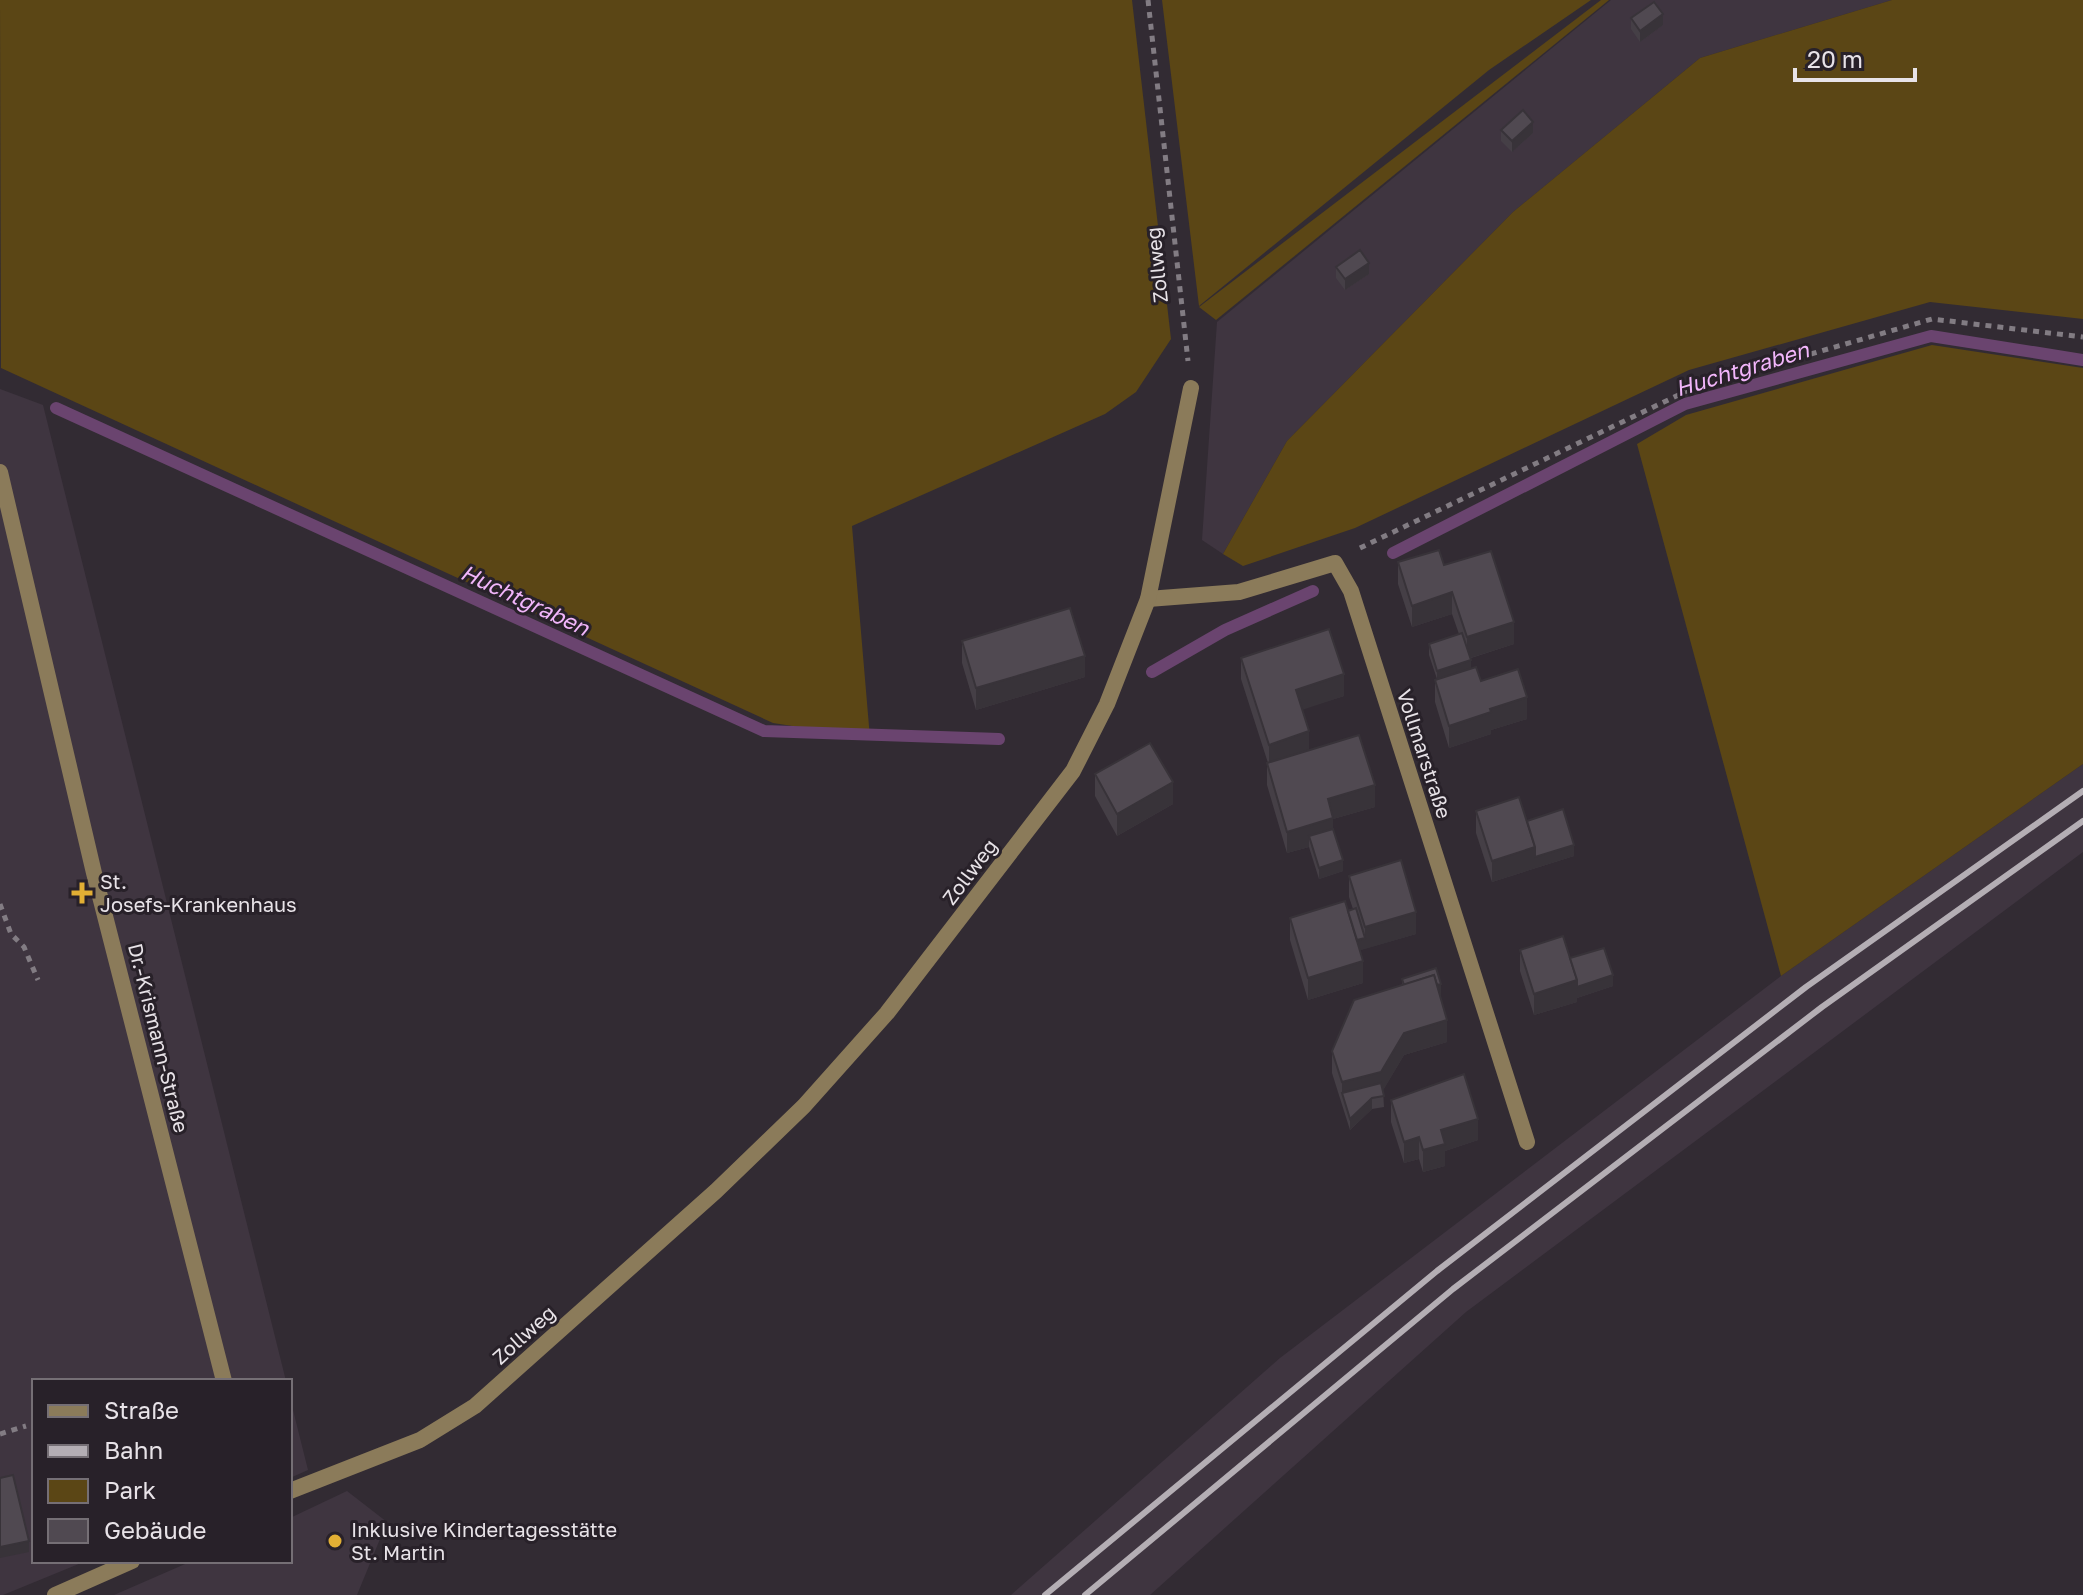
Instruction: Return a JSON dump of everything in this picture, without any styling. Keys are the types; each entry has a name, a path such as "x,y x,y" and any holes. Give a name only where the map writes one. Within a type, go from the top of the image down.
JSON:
{"street":[{"name":"Zollweg","path":"292,1490 420,1440 475,1406 716,1191 804,1106 887,1013 1073,771 1107,704 1148,599 1191,388"},
{"name":"Dr.-Krismann-Straße","path":"0,472 94,873 223,1379"},
{"path":"1148,599 1239,592 1335,563"},
{"name":"Vollmarstraße","path":"1335,563 1351,591 1527,1142"},
{"path":"55,1595 127,1563"}],"path":[{"name":"Zollweg","path":"1148,0 1191,388"},
{"path":"1335,563 1365,545 1693,388 1932,319 2083,337"},
{"path":"0,904 11,934 24,947 38,980"},
{"path":"0,1434 26,1426"}],"shaded area":[{"path":"1611,0 1892,0 1700,58 1513,212 1287,441 1223,554 1202,540 1217,322"},
{"name":"St. Josefs-Krankenhaus","path":"0,389 43,405 286,1379 32,1379 32,1563 81,1563 0,1595"},
{"path":"2083,764 2083,852 1466,1312 1150,1595 1011,1595 1280,1358 1781,976"},
{"path":"292,1406 308,1470 292,1477"},
{"name":"Inklusive Kindertagesstätte St. Martin","path":"347,1491 387,1522 357,1595 114,1595 187,1563 292,1563 292,1517"}],"green space":[{"path":"0,0 1132,0 1171,339 1136,392 1105,414 852,526 870,738 773,723 1,368"},
{"path":"1162,0 1591,0 1489,70 1199,306"},
{"path":"1601,0 1609,0 1216,320 1199,307"},
{"path":"1892,0 2083,0 2083,319 1930,302 1689,370 1355,528 1243,566 1223,554 1287,441 1513,212 1700,58"},
{"path":"1932,345 2083,368 2083,764 1781,976 1637,444 1686,415"}],"building":[{"path":"1654,2 1663,14 1640,31 1631,18"},
{"path":"1523,110 1533,122 1512,141 1501,130"},
{"path":"1360,250 1369,263 1345,279 1336,267"},
{"path":"1439,550 1444,565 1491,551 1514,622 1467,637 1452,592 1412,606 1398,562"},
{"path":"1070,608 1085,656 976,688 962,641"},
{"path":"1329,629 1344,674 1296,690 1309,731 1269,745 1241,658"},
{"path":"1462,633 1471,660 1437,671 1429,644"},
{"path":"1476,667 1481,681 1518,669 1527,697 1449,726 1435,680"},
{"path":"1359,735 1375,785 1328,799 1333,818 1287,832 1267,763"},
{"path":"1150,743 1173,782 1117,814 1095,774"},
{"path":"1519,797 1535,847 1492,861 1476,811"},
{"path":"1563,809 1574,845 1535,857 1527,821"},
{"path":"1333,829 1343,860 1319,868 1309,836"},
{"path":"1401,860 1416,912 1365,927 1349,876"},
{"path":"1345,901 1363,961 1308,978 1290,918"},
{"path":"1356,908 1365,938 1357,940 1348,911"},
{"path":"1563,936 1577,980 1534,994 1520,950"},
{"path":"1604,948 1613,975 1577,987 1570,958"},
{"path":"1436,968 1441,984 1437,985 1434,975 1404,985 1402,979"},
{"path":"1434,975 1447,1020 1404,1033 1381,1072 1342,1082 1332,1051 1354,1000"},
{"path":"1464,1074 1478,1119 1441,1130 1445,1144 1423,1150 1419,1137 1404,1142 1391,1100"},
{"path":"1381,1083 1384,1096 1372,1098 1350,1119 1342,1093"},
{"path":"13,1475 29,1541 0,1547 0,1478"}],"waterway":[{"name":"Huchtgraben","path":"1393,553 1685,404 1931,336 2083,360"},
{"name":"Huchtgraben","path":"56,408 764,731 999,739"},
{"name":"Huchtgraben","path":"1152,672 1225,630 1313,591"}],"railway":[{"path":"1045,1595 1437,1271 1806,987 2083,791"},
{"path":"1085,1595 1453,1289 1822,1007 2083,821"}],"place":[{"name":"St. Josefs-Krankenhaus","path":"82,893"},
{"name":"Inklusive Kindertagesstätte St. Martin","path":"335,1541"}]}
